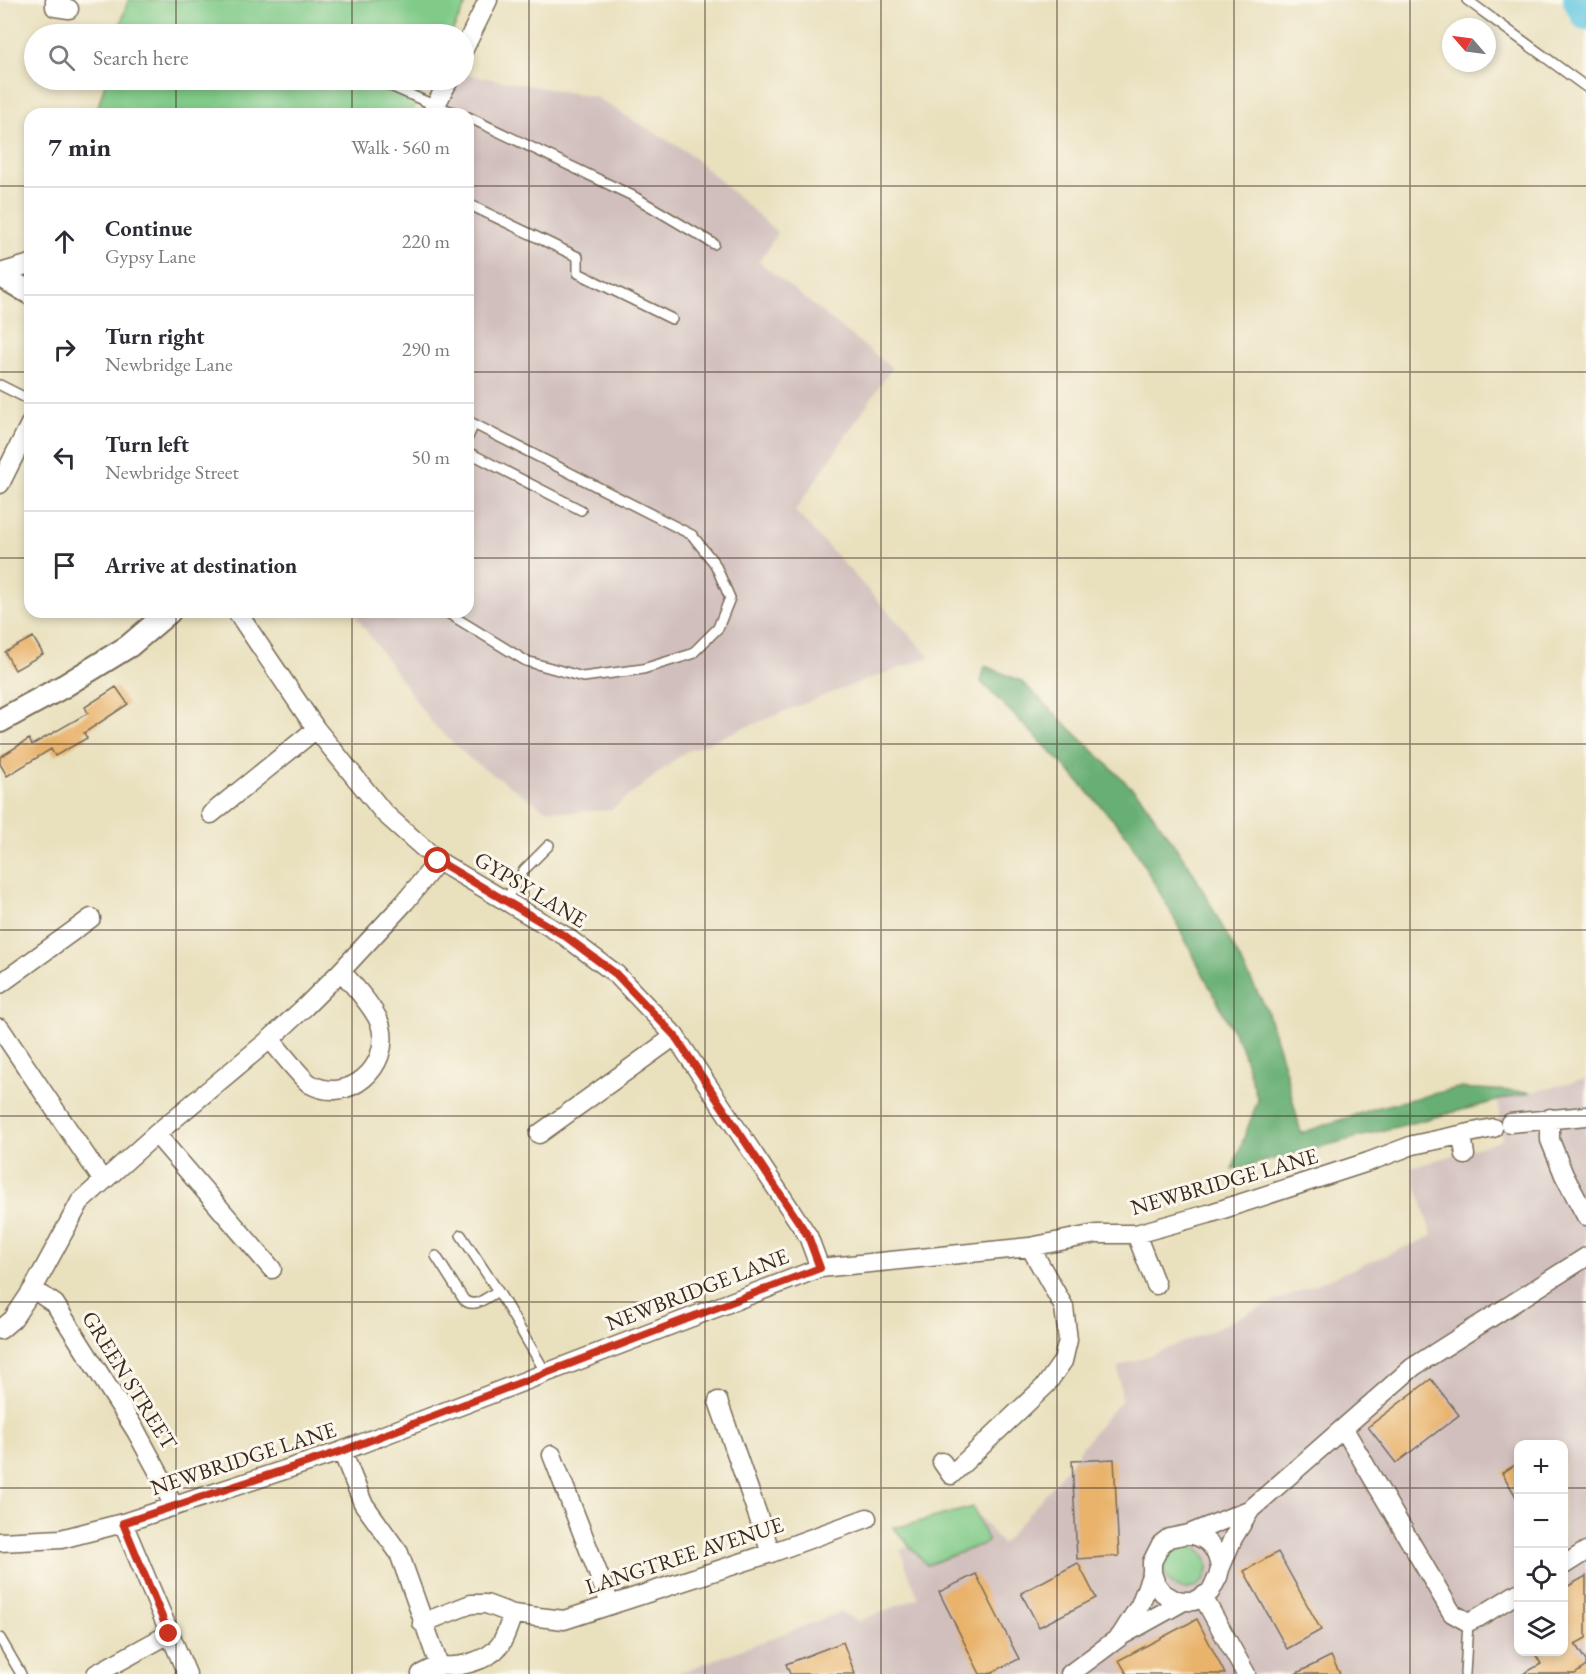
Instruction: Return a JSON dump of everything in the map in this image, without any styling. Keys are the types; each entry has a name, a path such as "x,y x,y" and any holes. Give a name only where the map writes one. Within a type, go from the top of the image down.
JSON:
{"street":[{"path":"474,29 488,0"},
{"path":"435,108 444,90"},
{"path":"0,274 24,266"},
{"path":"0,274 24,289"},
{"path":"0,484 5,462 24,433"},
{"path":"0,721 64,686 129,646 162,618"},
{"name":"GYPSY LANE","path":"241,618 316,729 384,813 438,861 565,936 616,974 675,1036 808,1236 820,1268"},
{"path":"211,814 316,729"},
{"path":"0,1330 13,1319 33,1289 80,1202 156,1134 270,1039 341,971 405,902 438,861"},
{"path":"0,984 91,918"},
{"path":"270,1039 309,1084 337,1091 361,1082 381,1057 381,1027 365,998 341,971"},
{"path":"0,1028 103,1181"},
{"path":"539,1134 675,1036"},
{"name":"NEWBRIDGE LANE","path":"0,1542 61,1539 123,1523 342,1451 820,1268 1030,1247 1096,1234 1136,1234 1208,1214 1413,1145 1501,1126 1550,1118 1586,1116"},
{"path":"1550,1118 1550,1140 1564,1175 1586,1216"},
{"path":"156,1134 272,1269"},
{"path":"1462,1135 1465,1155"},
{"path":"1136,1234 1156,1286"},
{"path":"942,1462 951,1475 1046,1385 1063,1361 1068,1340 1064,1307 1030,1247"},
{"path":"1070,1674 1121,1636 1184,1601 1203,1597 1215,1585 1233,1538 1251,1509 1413,1366 1586,1257"},
{"name":"GREEN STREET","path":"33,1289 55,1304 136,1431 162,1479 173,1507"},
{"path":"718,1401 771,1553"},
{"path":"1344,1429 1452,1613 1468,1622 1514,1595"},
{"path":"342,1451 363,1503 399,1553 439,1665"},
{"path":"552,1455 610,1604"},
{"path":"1184,1601 1173,1599 1163,1593 1156,1584 1152,1573 1152,1562 1161,1544 1169,1538 1189,1534 1251,1509"},
{"name":"LANGTREE AVENUE","path":"423,1623 471,1604 486,1604 513,1614 564,1620 771,1553 867,1518"},
{"path":"123,1523 187,1674"},
{"path":"1189,1534 1199,1536 1215,1549 1220,1569"},
{"path":"1568,1562 1586,1551"},
{"path":"1121,1636 1140,1605 1152,1573"},
{"path":"1203,1597 1246,1674"},
{"path":"421,1674 439,1665 450,1668 485,1657 499,1645 513,1614"},
{"path":"96,1674 169,1634"}],"lane":[{"path":"1467,0 1586,87"},
{"path":"396,90 430,108"},
{"path":"474,120 633,196 714,244"},
{"path":"474,207 578,258 578,273 672,319"},
{"path":"0,385 24,397"},
{"path":"456,618 526,661 583,677 643,669 692,654 718,628 730,598 715,564 692,535 474,425"},
{"path":"474,455 582,510"},
{"path":"506,901 524,870 549,845"},
{"path":"462,1235 546,1373"},
{"path":"436,1257 469,1304 474,1305 498,1291"},
{"path":"1465,1674 1468,1622"},
{"path":"0,1638 21,1674"}],"shaded area":[{"path":"474,76 595,97 690,154 778,233 759,262 892,368 795,511 930,657 828,694 685,752 611,810 574,812 544,809 470,759 431,722 357,618 474,618 474,108 442,108 452,90 474,90"},
{"path":"1586,1079 1586,1674 676,1674 841,1612 858,1621 918,1598 900,1550 976,1512 1002,1544 1122,1400 1118,1367 1207,1333 1254,1310 1432,1236 1411,1168 1502,1140 1498,1100"}],"green space":[{"path":"128,0 468,0 456,24 121,24"},
{"path":"103,90 423,90 414,108 98,108"},
{"path":"985,666 1021,681 1140,796 1192,870 1267,1010 1301,1133 1379,1107 1458,1088 1531,1092 1232,1170 1258,1100 1241,1047 1167,905 1126,834 1058,759 981,682"},
{"path":"973,1507 988,1542 927,1565 893,1527 903,1526"},
{"path":"1186,1545 1195,1546 1202,1551 1207,1558 1207,1576 1202,1583 1195,1588 1186,1589 1177,1588 1170,1583 1165,1576 1164,1567 1165,1558 1170,1551 1177,1546"}],"building":[{"path":"33,637 43,654 15,670 5,652"},
{"path":"116,687 128,704 84,733 87,738 55,756 51,749 7,776 0,764 0,757 29,739 32,745 88,713 85,707"},
{"path":"1431,1379 1459,1415 1396,1463 1368,1427"},
{"path":"1114,1459 1119,1556 1077,1559 1072,1461"},
{"path":"1514,1466 1514,1493 1502,1473"},
{"path":"1278,1552 1321,1630 1287,1649 1244,1571"},
{"path":"1078,1563 1096,1598 1039,1627 1021,1593"},
{"path":"976,1574 1019,1659 989,1674 980,1674 939,1592"},
{"path":"1586,1576 1586,1638 1575,1644 1586,1661 1586,1666 1575,1674 1523,1674 1541,1664 1536,1656 1568,1656 1568,1586"},
{"path":"1197,1619 1225,1674 1127,1674 1119,1660"},
{"path":"843,1642 855,1674 790,1674 786,1664"},
{"path":"1331,1656 1340,1674 1295,1674"}],"waterway":[{"path":"1579,0 1586,14"}],"route":[{"path":"169,1634 123,1523 342,1451 820,1268 808,1236 675,1036 616,974 565,936 438,861"}]}
